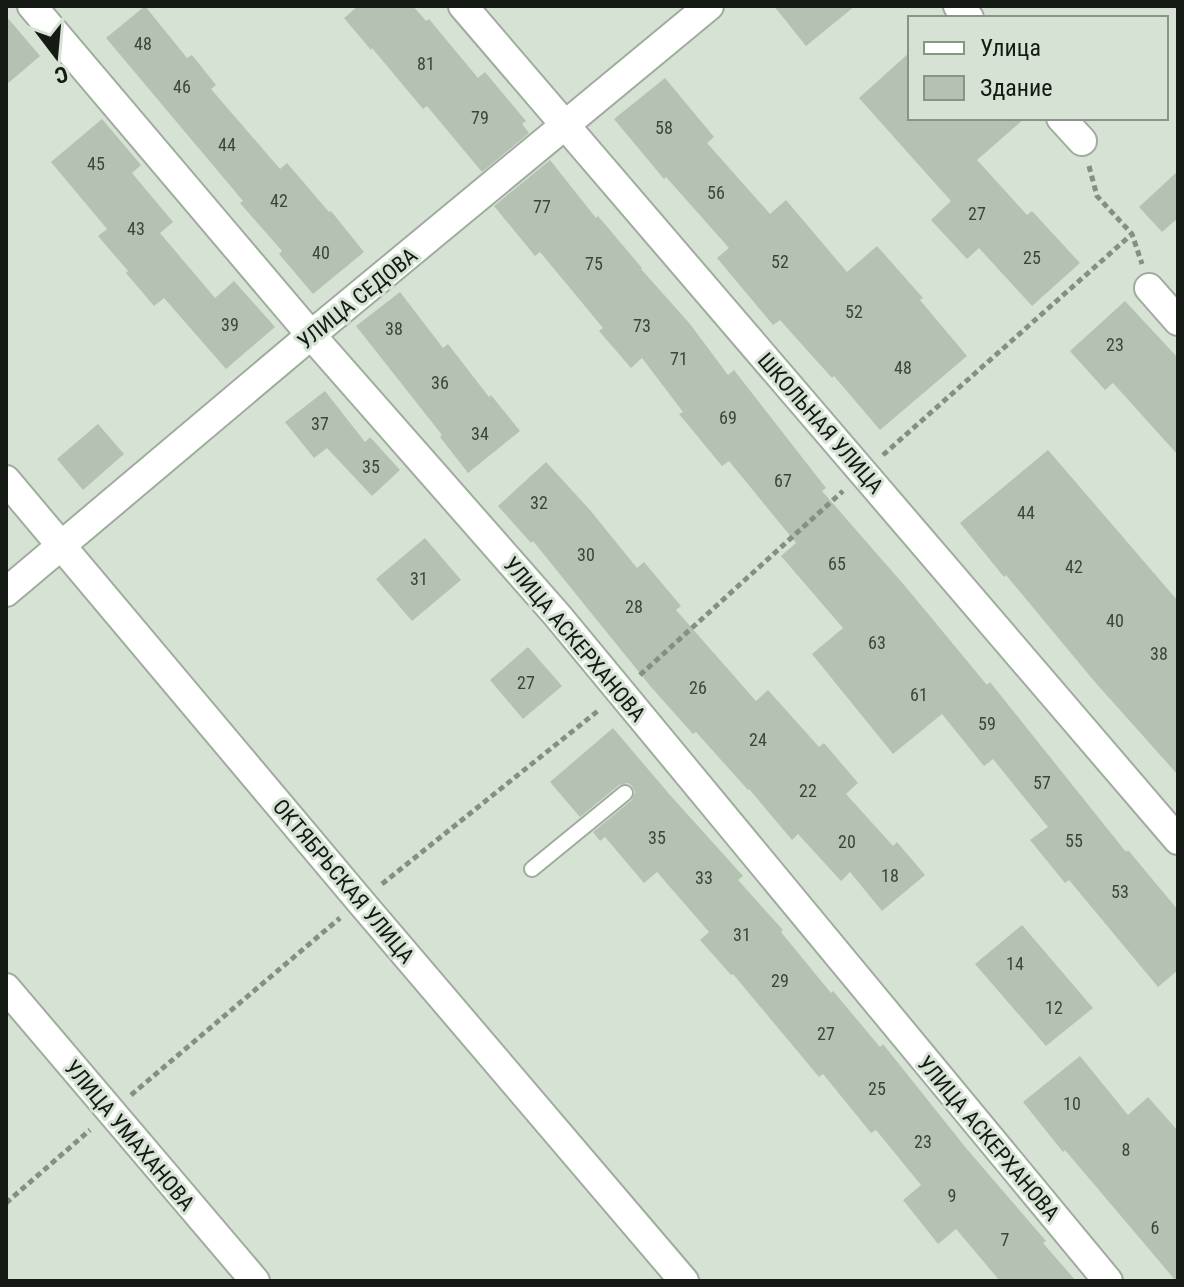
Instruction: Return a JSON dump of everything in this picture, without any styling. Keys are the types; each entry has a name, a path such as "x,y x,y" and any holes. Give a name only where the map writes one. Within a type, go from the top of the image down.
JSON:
{"street":[{"name":"УЛИЦА АСКЕРХАНОВА","path":"32,6 311,335 557,615 1108,1281"},
{"name":"ШКОЛЬНАЯ УЛИЦА","path":"463,6 1178,840"},
{"name":"УЛИЦА СЕДОВА","path":"6,592 709,6"},
{"path":"1063,120 1082,141"},
{"path":"1149,288 1178,321"},
{"name":"ОКТЯБРЬСКАЯ УЛИЦА","path":"6,480 684,1281"},
{"name":"УЛИЦА УМАХАНОВА","path":"6,988 255,1281"}],"lane":[{"path":"532,869 625,793"}],"path":[{"path":"1082,141 1097,196 1132,234 1149,288"},
{"path":"6,1203 360,901 621,693 1132,234"}],"building":[{"path":"145,6 187,58 192,55 216,85 211,89 280,169 287,163 364,252 313,294 279,254 282,251 240,203 243,201 106,38"},
{"path":"358,6 413,6 426,21 429,19 478,78 485,72 526,121 522,124 529,133 482,172 427,106 423,109 344,18"},
{"path":"774,6 855,6 806,46"},
{"path":"6,16 40,56 6,85"},
{"path":"908,54 908,120 1023,120 977,160 1027,215 1032,211 1080,263 1032,306 979,248 967,259 931,220 951,201 859,98"},
{"path":"665,78 714,137 707,143 770,214 786,200 847,272 877,246 923,298 920,300 967,356 880,430 780,320 773,325 717,258 729,248 666,177 664,179 614,119"},
{"path":"102,119 141,165 132,173 173,222 160,233 215,298 234,281 275,327 226,369 164,298 154,306 126,273 128,271 98,236 107,229 51,162"},
{"path":"550,160 596,218 598,216 690,324 728,375 734,370 826,488 822,491 987,685 990,682 1126,852 1128,850 1178,910 1178,970 1158,987 1069,880 1065,883 1030,840 1048,827 993,759 984,766 942,714 893,754 812,654 843,628 781,556 796,543 729,461 722,466 679,414 683,412 642,358 631,368 599,331 603,328 540,252 535,256 494,206"},
{"path":"1178,171 1178,218 1162,232 1139,207"},
{"path":"400,292 443,348 448,344 520,431 468,473 356,326"},
{"path":"1125,301 1178,358 1178,455 1113,383 1105,390 1070,351"},
{"path":"325,391 365,442 370,437 400,470 372,496 327,448 314,458 285,422"},
{"path":"98,424 124,454 83,490 57,459"},
{"path":"1048,450 1178,601 1178,775 960,523"},
{"path":"546,462 637,568 644,562 681,606 676,610 756,701 768,690 819,747 824,743 858,783 846,794 893,846 897,842 925,875 882,911 850,872 841,881 798,834 792,840 749,789 651,687 533,541 531,543 498,506"},
{"path":"425,538 461,580 412,621 376,579"},
{"path":"528,647 562,686 523,719 490,680"},
{"path":"613,728 743,876 738,880 783,930 781,932 831,993 833,991 880,1047 883,1044 1076,1281 1000,1281 956,1229 938,1244 903,1200 921,1185 876,1130 871,1133 823,1074 819,1077 733,974 700,940 709,932 657,872 644,883 605,837 600,841 593,832 632,800 635,792 632,786 628,783 619,785 580,817 550,782"},
{"path":"1022,925 1093,1008 1046,1046 975,964"},
{"path":"1080,1056 1128,1115 1148,1097 1178,1131 1178,1281 1065,1150 1063,1152 1023,1102"}]}
